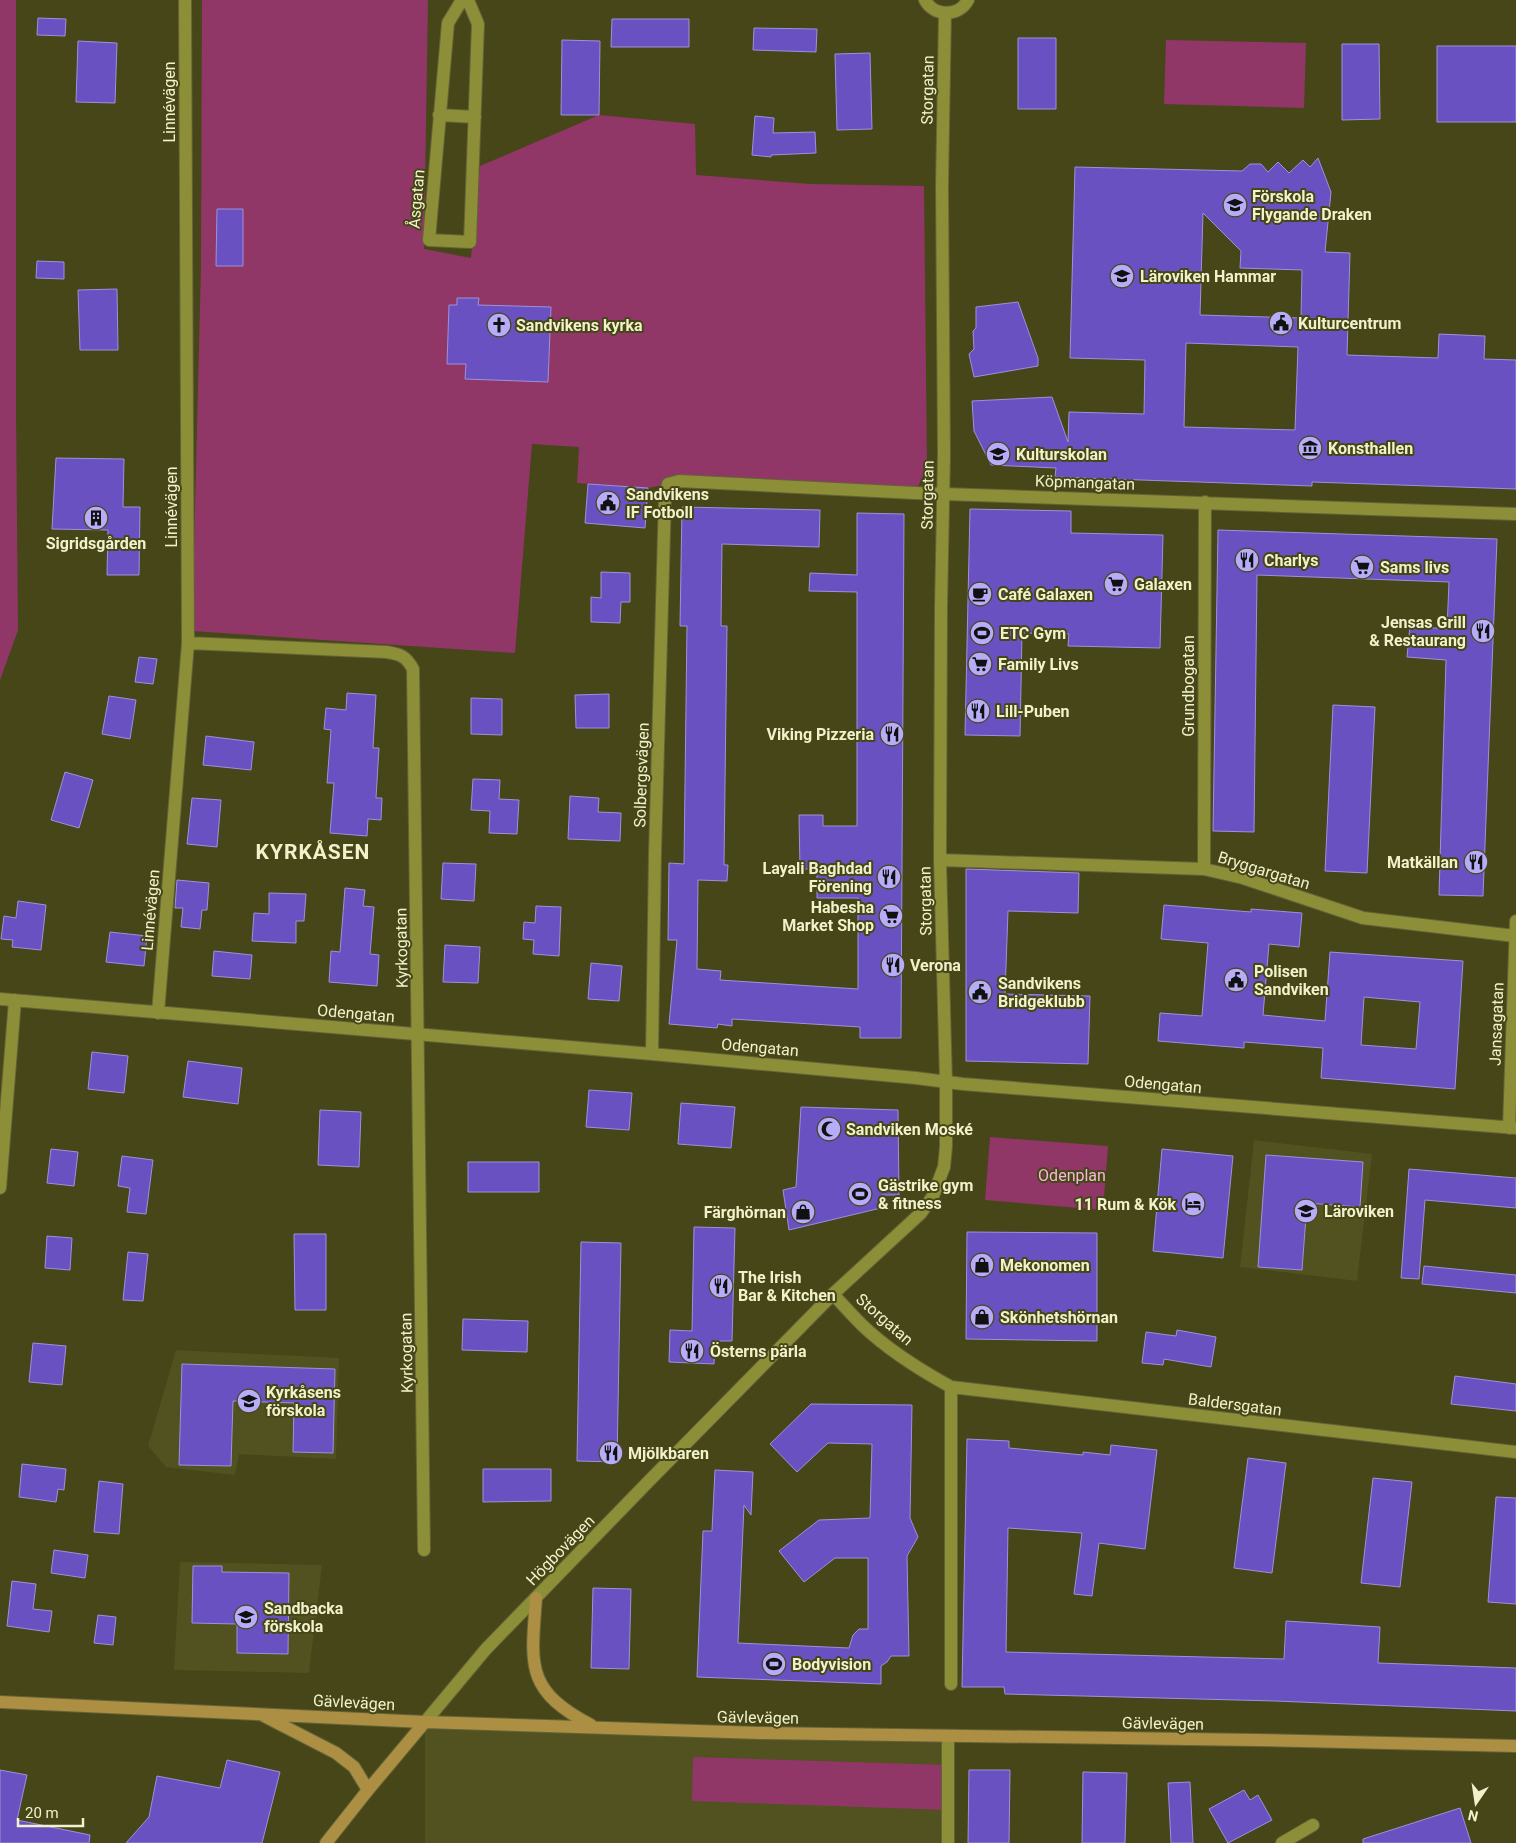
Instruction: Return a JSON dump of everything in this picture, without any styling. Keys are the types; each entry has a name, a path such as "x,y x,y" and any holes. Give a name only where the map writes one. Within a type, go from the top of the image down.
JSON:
{"main road":[{"path":"536,1598 533,1660 536,1675 544,1690 557,1703 573,1716 596,1728"},
{"name":"Gävlevägen","path":"0,1702 425,1722 759,1733 1256,1740 1516,1746"},
{"path":"260,1714 336,1753 354,1767 368,1790"},
{"name":"Högbovägen","path":"326,1843 425,1722"}],"street":[{"name":"Linnévägen","path":"158,1013 188,643 184,0"},
{"name":"Åsgatan","path":"462,0 448,24 429,240 470,242 478,24 468,0"},
{"path":"925,0 932,8 945,14 960,9 968,0"},
{"name":"Storgatan","path":"945,14 942,186 943,493 940,617 940,860 946,1147 944,1166 933,1196 921,1213 833,1294 862,1325 887,1346 920,1369 951,1387"},
{"path":"439,115 475,117"},
{"name":"Köpmangatan","path":"665,497 668,484 679,481 943,493 1516,514"},
{"name":"Solbergsvägen","path":"652,1054 655,853 665,497"},
{"name":"Grundbogatan","path":"1204,869 1205,502"},
{"name":"Kyrkogatan","path":"188,643 386,652 399,654 408,660 413,669 424,1550"},
{"name":"Bryggargatan","path":"940,860 1204,869 1243,878 1363,918 1515,936"},
{"name":"Jansagatan","path":"1512,1128 1516,921"},
{"name":"Odengatan","path":"0,999 652,1054 946,1082 1512,1128"},
{"path":"0,1188 15,1000"},
{"name":"Högbovägen","path":"425,1722 486,1649 833,1294"},
{"path":"951,1387 951,1684"},
{"name":"Baldersgatan","path":"951,1387 1516,1452"},
{"path":"948,1736 948,1843"},
{"path":"1282,1843 1312,1825"}],"shaded area":[{"name":"Läroviken","path":"1254,1140 1372,1154 1357,1281 1240,1267"},
{"name":"Kyrkåsens förskola","path":"176,1350 339,1358 336,1459 239,1454 235,1475 166,1467 148,1446"},
{"name":"Sandbacka förskola","path":"180,1562 322,1565 309,1673 174,1670"},
{"path":"425,1722 948,1736 948,1843 425,1843"}],"green space":[{"path":"0,0 16,0 18,630 0,680"},
{"path":"202,0 428,0 424,249 471,258 480,166 599,115 695,124 696,175 810,184 924,186 927,467 915,493 668,484 648,488 577,483 579,447 532,444 515,653 192,631 201,267"},
{"path":"1166,40 1306,43 1304,108 1164,104"},
{"name":"Odenplan","path":"990,1137 1108,1146 1103,1210 985,1200"},
{"path":"693,1757 948,1765 948,1810 692,1801"}],"building":[{"path":"38,18 66,19 65,36 37,35"},
{"path":"612,19 689,19 689,47 611,47"},
{"path":"754,28 817,29 816,52 753,50"},
{"path":"1018,38 1056,38 1056,109 1018,109"},
{"path":"562,40 600,41 599,115 561,115"},
{"path":"78,41 117,43 115,103 76,102"},
{"path":"1342,44 1379,44 1380,119 1342,120"},
{"path":"1437,46 1516,46 1516,122 1437,122"},
{"path":"870,53 872,129 837,130 835,54"},
{"path":"755,116 774,118 773,133 815,132 816,153 771,155 771,157 752,155"},
{"name":"Kulturcentrum","path":"1318,158 1331,192 1325,252 1350,253 1347,355 1438,358 1439,334 1485,336 1484,359 1516,360 1516,489 1312,482 1312,486 1055,477 1056,468 991,465 974,431 972,401 1052,397 1068,442 1069,412 1144,414 1145,360 1070,358 1075,167 1242,171 1250,164 1261,164 1268,172 1278,162 1289,173 1303,160 1310,167","holes":["1203,213 1241,251 1240,268 1302,270 1301,318 1200,315","1186,343 1298,347 1295,430 1184,427"]},
{"path":"217,209 243,209 243,266 216,266"},
{"path":"37,261 64,262 64,279 36,278"},
{"path":"117,289 118,350 80,350 78,290"},
{"name":"Sandvikens kyrka","path":"457,298 479,298 478,305 551,307 548,382 465,379 466,364 447,364 449,305 457,305"},
{"path":"1018,302 1038,358 1038,366 974,377 969,354 974,349 973,331 976,328 976,307"},
{"name":"Sigridsgården","path":"56,458 124,459 123,507 140,507 139,575 107,575 108,530 52,529"},
{"path":"588,484 648,488 645,528 585,523"},
{"path":"682,507 820,510 819,547 722,544 721,626 727,626 724,865 728,865 727,881 698,880 697,969 721,971 720,980 858,989 858,898 817,898 817,869 800,869 799,815 823,815 823,826 857,826 857,592 809,591 810,573 857,575 857,513 904,514 901,1038 860,1038 860,1027 732,1019 732,1026 718,1024 717,1028 669,1024 677,940 668,940 669,863 684,864 687,626 680,626"},
{"path":"970,509 1071,511 1071,533 1163,535 1160,648 1068,646 1069,634 1022,633 1020,736 965,735"},
{"path":"1218,530 1497,539 1483,896 1439,895 1446,660 1407,657 1410,626 1447,629 1449,582 1257,575 1254,832 1213,831"},
{"path":"601,572 630,573 630,602 621,602 620,623 591,622 591,597 601,598"},
{"path":"139,657 157,659 153,684 135,682"},
{"path":"347,693 376,695 373,748 379,748 376,798 382,798 381,820 368,819 367,836 330,833 334,783 327,783 331,730 324,729 326,708 346,710"},
{"path":"609,694 609,728 576,728 575,695"},
{"path":"109,696 136,700 130,739 102,734"},
{"path":"471,698 502,699 502,735 471,734"},
{"path":"1333,705 1375,707 1367,873 1325,871"},
{"path":"206,736 254,742 251,770 203,765"},
{"path":"65,772 93,780 79,828 51,820"},
{"path":"473,779 500,780 499,799 519,800 517,834 489,833 490,811 471,810"},
{"path":"570,796 599,798 598,812 621,813 620,841 568,839"},
{"path":"192,798 221,800 217,847 187,844"},
{"path":"443,863 476,864 474,901 441,899"},
{"path":"966,869 1079,873 1078,913 1008,911 1005,994 1090,996 1088,1064 966,1061"},
{"path":"177,880 209,883 207,910 202,910 200,929 181,927 183,908 175,908"},
{"path":"345,888 365,890 363,906 374,907 370,954 379,955 377,986 329,982 331,951 340,952"},
{"path":"269,893 306,894 304,921 296,921 296,943 252,941 254,913 269,914"},
{"path":"18,901 46,905 41,950 12,947 13,940 1,939 4,916 16,918"},
{"path":"1164,905 1251,912 1251,909 1302,913 1299,947 1269,944 1263,1015 1325,1021 1330,952 1463,961 1455,1089 1321,1078 1323,1048 1244,1042 1244,1048 1158,1041 1160,1013 1202,1016 1208,943 1161,939","holes":["1364,997 1420,1002 1416,1049 1361,1045"]},
{"path":"536,906 561,907 559,956 533,954 534,940 523,939 524,922 535,923"},
{"path":"110,932 147,936 144,966 106,962"},
{"path":"445,945 480,947 478,983 443,982"},
{"path":"214,951 252,955 250,979 212,976"},
{"path":"591,963 622,966 619,1001 588,999"},
{"path":"92,1052 128,1056 124,1093 88,1089"},
{"path":"188,1061 242,1068 238,1104 183,1097"},
{"path":"589,1090 632,1093 629,1130 586,1127"},
{"path":"681,1103 735,1107 731,1148 678,1144"},
{"path":"801,1107 898,1110 899,1195 882,1195 881,1208 789,1230 783,1190 796,1187"},
{"path":"320,1110 361,1112 359,1167 318,1165"},
{"path":"51,1149 78,1152 74,1186 47,1183"},
{"name":"11 Rum & Kök","path":"1162,1149 1233,1156 1223,1258 1153,1251"},
{"path":"1266,1155 1363,1162 1360,1207 1307,1203 1302,1270 1258,1267"},
{"path":"122,1156 153,1160 146,1214 127,1212 130,1188 118,1186"},
{"path":"468,1162 539,1162 539,1192 468,1192"},
{"path":"1409,1169 1516,1178 1516,1208 1425,1200 1419,1279 1401,1278"},
{"path":"694,1227 735,1228 732,1341 715,1341 714,1364 669,1362 670,1330 692,1331"},
{"path":"967,1232 1097,1233 1097,1341 966,1339"},
{"path":"294,1234 326,1234 326,1310 295,1310"},
{"path":"47,1236 72,1238 70,1270 45,1268"},
{"path":"581,1242 621,1243 617,1462 577,1461"},
{"path":"128,1252 148,1254 143,1301 123,1300"},
{"path":"1424,1266 1516,1275 1516,1293 1422,1284"},
{"path":"463,1319 528,1321 527,1352 462,1350"},
{"path":"1177,1330 1216,1337 1211,1367 1164,1359 1163,1365 1142,1363 1146,1332 1176,1336"},
{"path":"33,1343 66,1346 62,1385 29,1382"},
{"name":"Kyrkåsens förskola","path":"182,1364 335,1369 333,1453 293,1452 294,1403 233,1401 231,1466 179,1465"},
{"path":"1455,1376 1516,1384 1516,1411 1451,1404"},
{"path":"811,1404 912,1405 910,1518 918,1537 907,1556 909,1656 891,1656 881,1666 881,1684 697,1677 703,1531 712,1531 715,1470 753,1472 751,1515 744,1505 738,1643 849,1648 853,1635 859,1629 868,1629 868,1558 835,1558 804,1582 779,1551 819,1520 870,1518 872,1444 828,1443 797,1472 770,1444"},
{"path":"967,1439 1009,1441 1009,1448 1083,1455 1083,1452 1110,1455 1111,1445 1157,1450 1145,1549 1099,1543 1092,1596 1074,1594 1082,1533 1008,1528 1006,1652 1284,1659 1286,1621 1380,1627 1378,1663 1516,1668 1516,1711 1275,1701 1005,1694 1004,1687 962,1687"},
{"path":"1248,1458 1286,1463 1272,1573 1234,1568"},
{"path":"22,1464 66,1469 64,1490 58,1489 56,1502 19,1497"},
{"path":"483,1469 551,1469 551,1501 483,1502"},
{"path":"1373,1478 1412,1482 1400,1587 1361,1583"},
{"path":"99,1481 123,1484 119,1534 94,1532"},
{"path":"1496,1497 1516,1498 1516,1604 1488,1602"},
{"path":"54,1550 88,1555 85,1578 51,1573"},
{"name":"Sandbacka förskola","path":"193,1566 222,1566 222,1572 289,1573 288,1654 237,1653 237,1624 192,1623"},
{"path":"12,1581 36,1584 33,1609 52,1611 49,1632 7,1626"},
{"path":"593,1588 631,1589 629,1669 591,1668"},
{"path":"98,1615 116,1617 113,1645 94,1643"},
{"path":"227,1760 280,1772 262,1843 126,1843 149,1817 157,1776 220,1788"},
{"path":"0,1770 27,1775 17,1820 90,1835 89,1843 0,1843"},
{"path":"969,1770 1010,1770 1009,1843 968,1843"},
{"path":"1083,1772 1127,1773 1125,1843 1082,1843"},
{"path":"1190,1782 1193,1843 1171,1843 1168,1783"},
{"path":"1244,1790 1250,1800 1258,1795 1272,1820 1228,1843 1209,1809"},
{"path":"1460,1808 1471,1843 1363,1843 1363,1839"}],"place":[{"name":"Förskola Flygande Draken","path":"1235,205"},
{"name":"Läroviken Hammar","path":"1122,276"},
{"name":"Kulturcentrum","path":"1281,323"},
{"name":"Sandvikens kyrka","path":"499,325"},
{"name":"Konsthallen","path":"1310,448"},
{"name":"Kulturskolan","path":"998,454"},
{"name":"Sandvikens IF Fotboll","path":"608,503"},
{"name":"Sigridsgården","path":"96,518"},
{"name":"Charlys","path":"1247,560"},
{"name":"Sams livs","path":"1362,567"},
{"name":"Galaxen","path":"1116,584"},
{"name":"Café Galaxen","path":"980,594"},
{"name":"Jensas Grill & Restaurang","path":"1483,631"},
{"name":"ETC Gym","path":"982,633"},
{"name":"Family Livs","path":"980,664"},
{"name":"Lill-Puben","path":"978,711"},
{"name":"Viking Pizzeria","path":"892,734"},
{"name":"Matkällan","path":"1476,862"},
{"name":"Layali Baghdad Förening","path":"889,877"},
{"name":"Habesha Market Shop","path":"891,916"},
{"name":"Verona","path":"893,965"},
{"name":"Polisen Sandviken","path":"1236,980"},
{"name":"Sandvikens Bridgeklubb","path":"980,992"},
{"name":"Sandviken Moské","path":"829,1129"},
{"name":"Gästrike gym & fitness","path":"860,1194"},
{"name":"11 Rum & Kök","path":"1193,1204"},
{"name":"Läroviken","path":"1306,1211"},
{"name":"Färghörnan","path":"803,1212"},
{"name":"Mekonomen","path":"982,1265"},
{"name":"The Irish Bar & Kitchen","path":"721,1286"},
{"name":"Skönhetshörnan","path":"982,1317"},
{"name":"Österns pärla","path":"692,1351"},
{"name":"Kyrkåsens förskola","path":"249,1401"},
{"name":"Mjölkbaren","path":"611,1453"},
{"name":"Sandbacka förskola","path":"246,1617"},
{"name":"Bodyvision","path":"774,1664"}],"district":[{"name":"KYRKÅSEN","path":"313,852"}]}
